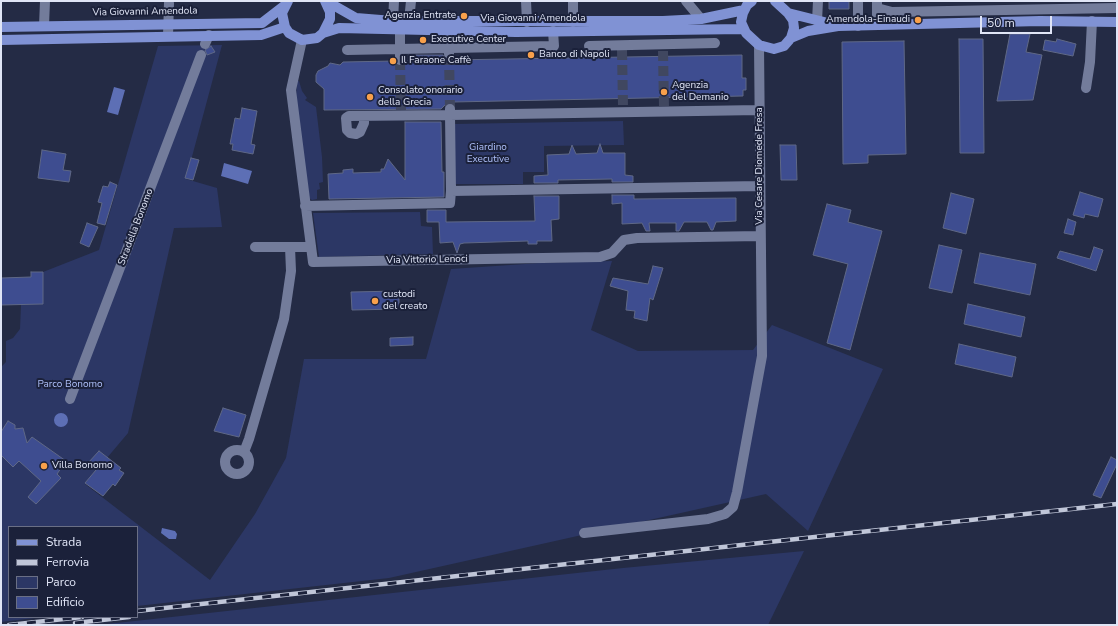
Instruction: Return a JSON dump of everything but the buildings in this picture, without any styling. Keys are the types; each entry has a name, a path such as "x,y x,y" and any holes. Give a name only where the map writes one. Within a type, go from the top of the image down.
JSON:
{"main road":[{"name":"Via Giovanni Amendola","path":"326,1 356,18 393,21 573,22 701,19 744,10"},
{"name":"Via Giovanni Amendola","path":"323,33 330,19 330,12 326,1"},
{"path":"752,1 744,10 741,22 744,29 746,33 759,45 774,49 784,46 791,38 794,28 793,20 782,5"},
{"name":"Via Giovanni Amendola","path":"1,27 262,23 286,4"},
{"name":"Via Giovanni Amendola","path":"285,27 283,20 286,4"},
{"path":"782,5 817,21 838,26"},
{"path":"791,38 808,31 838,26 1040,21 1117,22"},
{"path":"1,40 168,36 207,39 261,35 285,27 289,33 302,40"},
{"name":"Via Giovanni Amendola","path":"302,40 317,38 323,33 339,28 449,32 683,28 744,29"}],"street":[{"path":"44,26 45,1"},
{"path":"393,21 394,1"},
{"path":"409,21 411,1"},
{"path":"526,1 527,22"},
{"path":"573,1 573,22"},
{"path":"686,1 701,19"},
{"path":"817,21 818,1"},
{"path":"858,1 858,26"},
{"path":"168,36 169,3"},
{"path":"877,25 877,5 892,12 1040,5 1117,8"},
{"path":"1040,5 1040,21"},
{"path":"1086,88 1090,62 1092,21"},
{"path":"683,28 683,44"},
{"path":"662,29 663,48"},
{"path":"400,30 400,60"},
{"path":"618,30 621,48"},
{"path":"347,50 400,49 449,51 480,47 554,46 553,31"},
{"path":"449,32 449,51"},
{"path":"480,47 481,32"},
{"path":"516,32 517,47"},
{"name":"Via Vittorio Lenoci","path":"302,40 291,90 313,262 600,257 612,253 624,240 630,239 760,236"},
{"path":"589,46 663,48 683,44 715,43"},
{"name":"Via Cesare Diomede Fresa","path":"584,533 708,519 725,514 733,507 762,356 759,45"},
{"name":"Stradella Bonomo","path":"70,399 201,55"},
{"path":"364,116 400,112 623,109 759,110"},
{"path":"305,206 450,202 450,112"},
{"path":"451,190 760,186"},
{"path":"255,247 311,247"},
{"path":"244,452 250,439 284,319 291,271 290,247"}],"green space":[{"name":"Parco Bonomo","path":"222,45 186,179 217,188 222,227 174,228 128,433 85,484 210,580 255,514 286,458 304,359 426,359 451,269 540,263 612,261 591,330 638,351 753,350 772,325 883,369 808,531 766,494 389,578 138,606 138,526 8,526 8,618 35,618 1,622 1,367 6,362 6,341 13,338 20,329 21,305 43,304 43,272 99,250 158,46"},
{"path":"297,81 299,81 302,91 307,98 305,100 316,107 322,157 323,182 319,183 320,189 317,190 317,199 312,200 309,198 296,97"},
{"name":"Giardino Executive","path":"623,121 624,145 544,146 544,172 523,172 523,184 454,184 454,124"},
{"path":"420,212 421,226 432,227 433,254 319,257 313,213"},
{"path":"804,551 768,625 98,625 623,568"}],"shaded area":[{"path":"114,87 125,90 118,115 107,112"},
{"path":"224,163 252,171 248,184 221,176"},
{"path":"58,413 64,413 68,417 68,423 64,427 58,427 54,423 54,417"},
{"path":"162,528 175,531 177,534 176,539 169,539 161,533"}],"tunnel":[{"path":"622,50 623,106"},
{"path":"663,51 664,107"},
{"path":"449,55 450,109"},
{"path":"400,60 401,110"}],"railway":[{"path":"138,611 1117,504"},
{"path":"9,625 73,618"},
{"path":"75,623 120,618"}],"place":[{"name":"Agenzia Entrate","path":"464,16"},
{"name":"Amendola-Einaudi","path":"918,20"},
{"name":"Executive Center","path":"423,40"},
{"name":"Banco di Napoli","path":"531,55"},
{"name":"Il Faraone Caffè","path":"393,61"},
{"name":"Agenzia del Demanio","path":"664,92"},
{"name":"Consolato onorario della Grecia","path":"370,97"},
{"name":"custodi del creato","path":"375,301"},
{"name":"Villa Bonomo","path":"44,466"}]}
